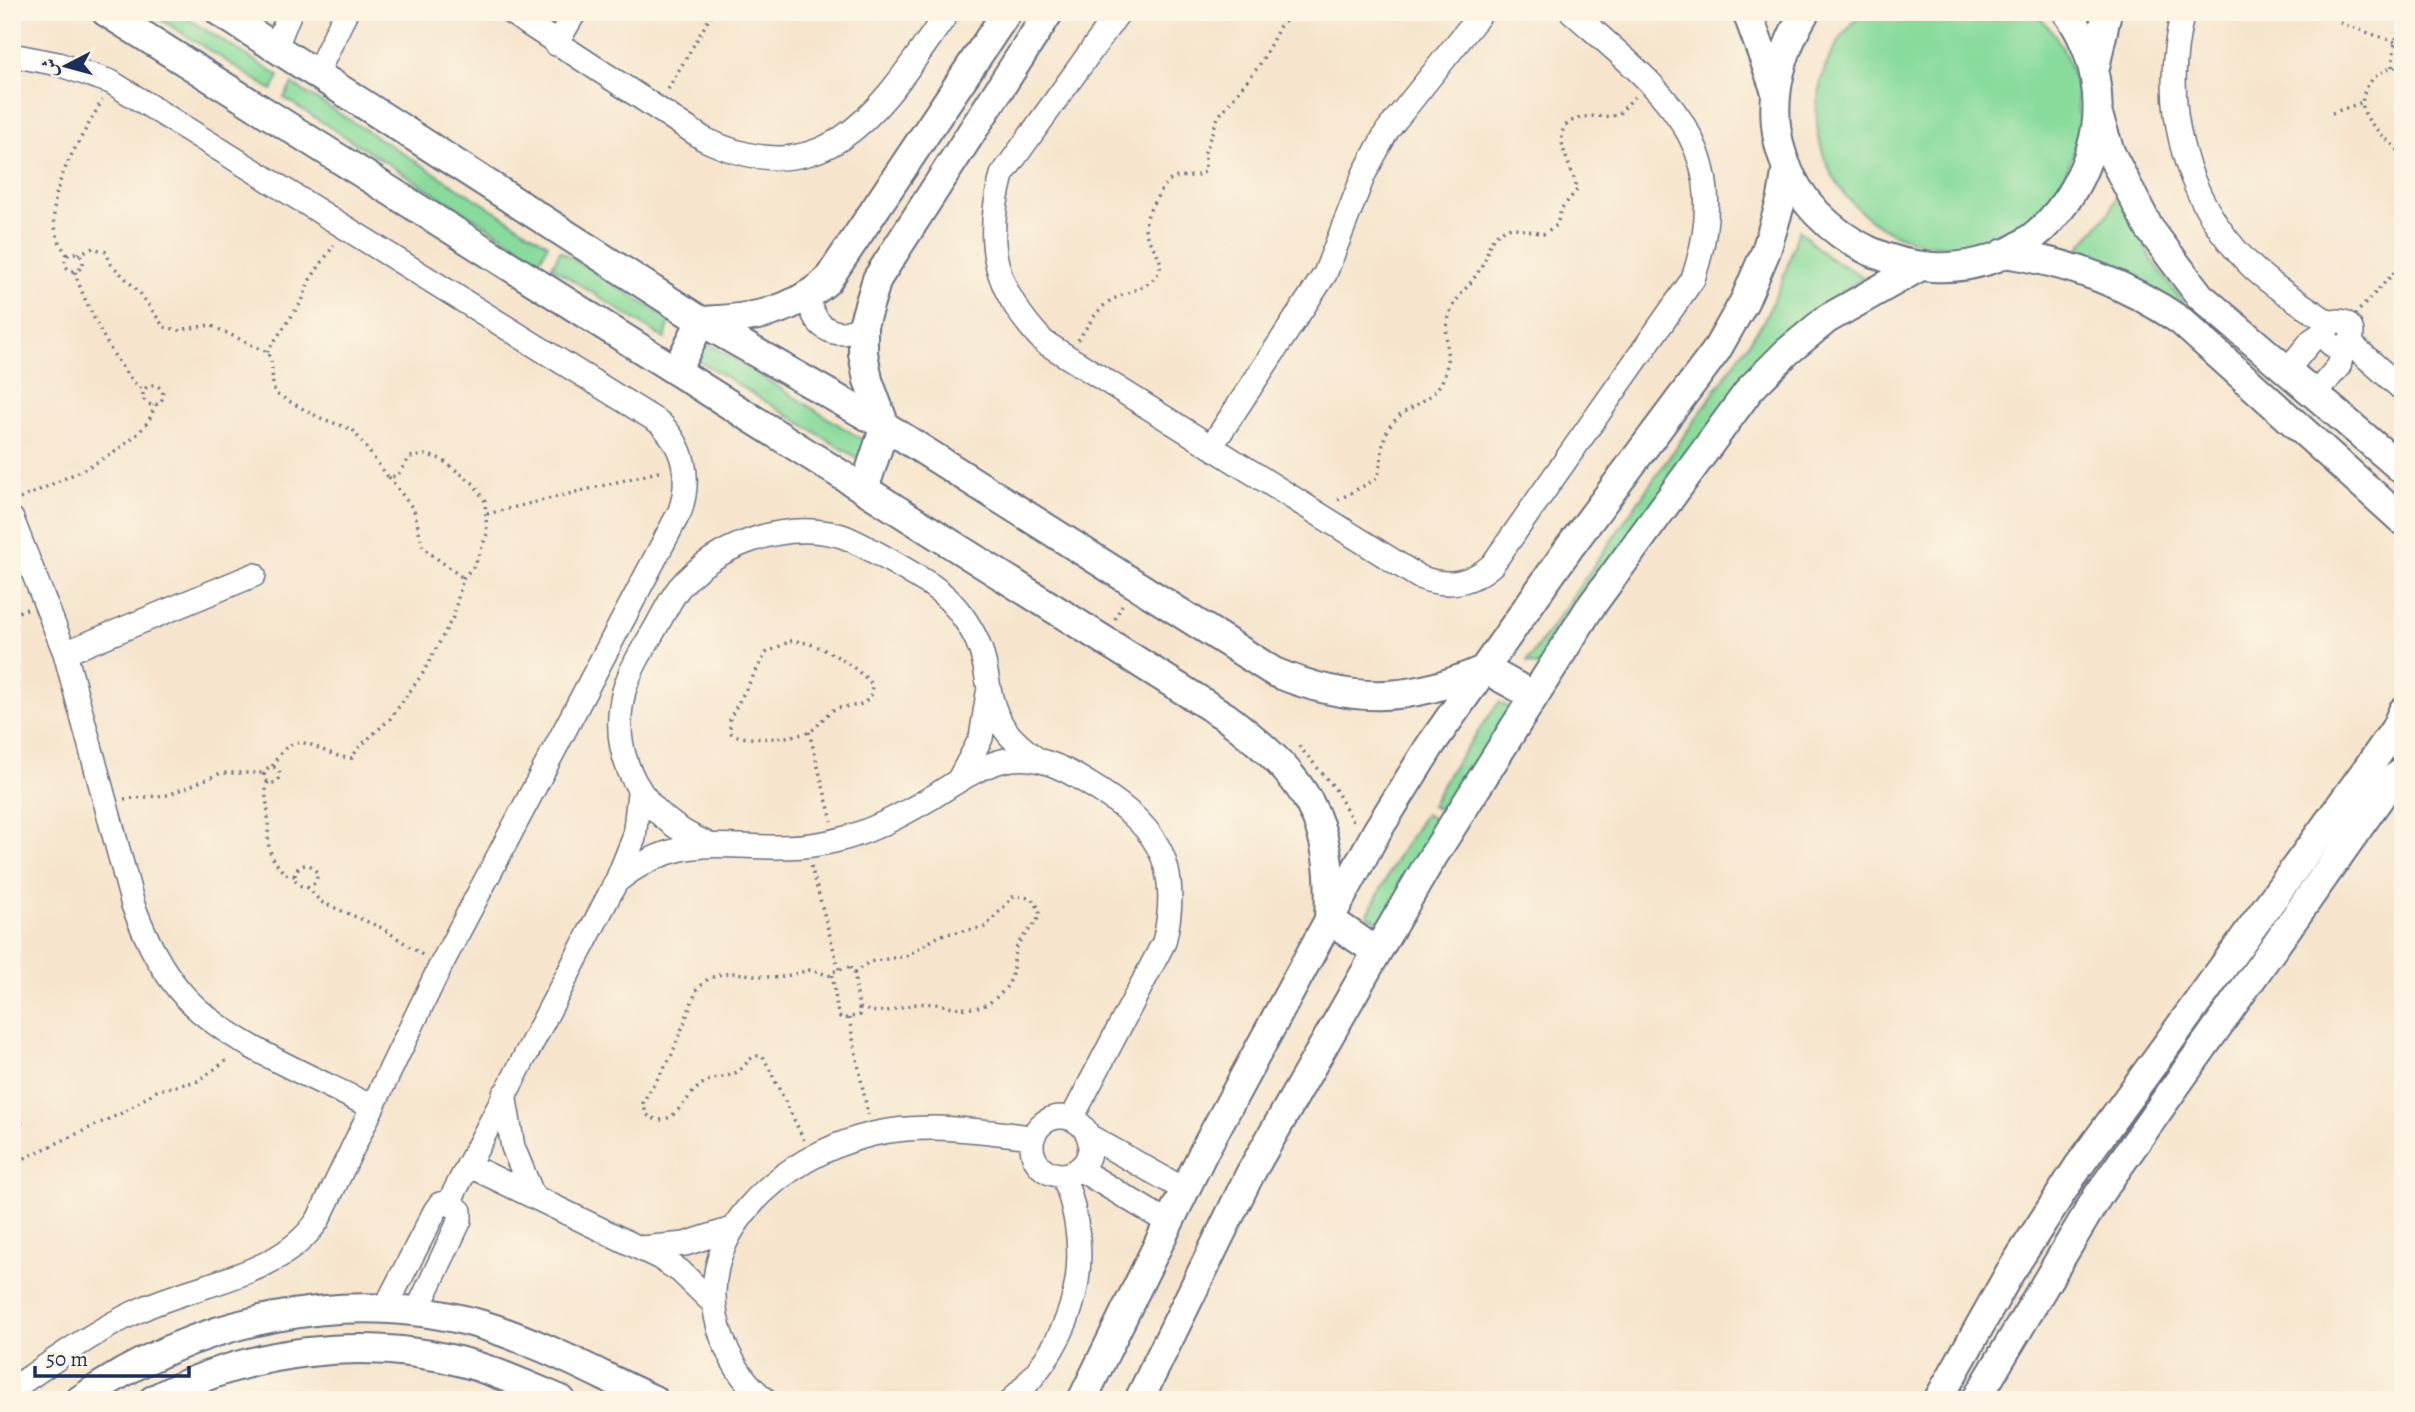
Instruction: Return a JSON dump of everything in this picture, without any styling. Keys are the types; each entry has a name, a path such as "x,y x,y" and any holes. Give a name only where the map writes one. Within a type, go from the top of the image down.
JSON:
{"street":[{"path":"106,12 1226,717 1261,743 1292,774 1312,807 1326,843 1331,881 1329,919"},
{"path":"220,12 701,321 885,426 1274,672 1308,686 1344,694 1404,695 1452,684 1486,669"},
{"path":"276,47 290,12"},
{"path":"317,73 346,12"},
{"path":"510,12 657,108 728,150 766,157 804,154 851,134 871,117 948,12"},
{"path":"556,44 575,12"},
{"path":"701,321 754,318 783,310 810,295 841,264 1007,12"},
{"path":"864,489 885,426 868,380 863,353 863,325 877,279 1049,12"},
{"path":"1119,12 1002,176 994,205 993,246 1007,294 1023,320 1044,342 1434,582 1466,581 1492,565 1693,279 1703,249 1708,218 1706,187 1699,156 1687,128 1670,101 1572,12"},
{"path":"1211,447 1325,274 1354,197 1387,131 1482,12"},
{"path":"1747,12 1776,92"},
{"path":"1805,12 1791,35 1781,63 1776,92 1777,130 1787,167 1812,208 1839,235 1881,257 1919,267 1957,266 2004,253 2037,232 2070,196 2090,151 2097,112 2094,74 2086,46 2067,12"},
{"path":"2094,74 2107,12"},
{"path":"2183,12 2176,38 2173,79 2176,121 2185,161 2201,199 2223,234 2250,265 2339,333 2403,390"},
{"path":"12,55 58,64 111,82 660,423 676,442 685,465 686,481 680,511 440,968 318,1220 294,1249 279,1259 124,1317 12,1389"},
{"path":"2097,112 2128,191 2173,263 2200,296 2403,470"},
{"path":"1082,1400 1185,1190 1377,831 1430,746 1569,548 1716,351 1744,302 1766,251 1782,198 1787,167"},
{"path":"2004,253 2079,268 2149,299 2181,321 2403,521"},
{"path":"1139,1400 1250,1174 1377,952 1589,610 1751,389 1787,352 1828,319 1919,267"},
{"path":"810,295 813,315 826,330 846,334 863,325"},
{"path":"676,371 701,321"},
{"path":"2287,370 2312,340 2339,333"},
{"path":"2315,394 2339,366 2339,333"},
{"path":"2381,502 2403,540"},
{"path":"12,519 65,653 133,905 147,941 186,999 213,1022 372,1107"},
{"path":"384,1310 437,1207 449,1202 615,882 634,838 639,793 622,741 621,716 633,667 678,589 717,556 764,536 815,531 840,536 933,586 955,607 972,632 984,660 988,690 1003,727 1016,743 1038,760 1067,771 1122,804 1141,821 1161,855 1171,892 1170,918 1164,942 1072,1118"},
{"path":"65,653 254,575"},
{"path":"1486,669 1534,696"},
{"path":"958,782 981,738 988,690"},
{"path":"1938,1400 2009,1274 2078,1167 2364,773 2395,729 2403,710"},
{"path":"615,882 657,855 706,844 752,848 806,846 837,840 890,821 982,767 1010,760 1038,760"},
{"path":"1976,1400 2099,1194 2393,779 2403,772"},
{"path":"639,793 668,822 706,844"},
{"path":"1329,919 1377,952"},
{"path":"504,1094 513,1147 533,1196"},
{"path":"1169,1223 1071,1172 1041,1167 1032,1153 1033,1137 1048,1119 1072,1118 1089,1136 1185,1190"},
{"path":"766,1400 743,1378 729,1355 719,1330 715,1304 715,1278 729,1230 753,1202 812,1158 871,1135 927,1127 1033,1137"},
{"path":"1012,1400 1045,1360 1061,1330 1076,1291 1081,1256 1071,1172 1090,1150 1089,1136"},
{"path":"468,1165 680,1271 715,1304"},
{"path":"416,1313 460,1220 460,1211 449,1202"},
{"path":"638,1248 685,1244 729,1230"},
{"path":"80,1400 142,1362 187,1342 234,1326 333,1310 416,1313 480,1324 537,1346 654,1400"},
{"path":"153,1400 216,1372 265,1359 315,1352 366,1350 416,1354 466,1363 561,1400"}],"path":[{"path":"657,108 713,12"},
{"path":"1066,356 1104,306 1148,284 1156,276 1161,267 1160,258 1145,230 1146,217 1167,182 1181,175 1198,175 1205,171 1205,151 1218,117 1259,66 1280,26 1296,12"},
{"path":"2392,67 2395,42 2403,18 2398,12"},
{"path":"2340,23 2395,42"},
{"path":"2402,153 2367,117 2363,102 2374,76 2392,67 2403,66"},
{"path":"1315,511 1370,484 1379,472 1388,429 1408,409 1433,394 1442,382 1448,367 1446,337 1450,312 1462,289 1480,268 1493,237 1511,227 1543,234 1557,225 1561,209 1577,190 1574,172 1561,149 1565,127 1584,116 1619,114 1648,79"},
{"path":"111,82 54,196 54,229 57,241 67,255 65,266 75,272 88,309 131,380 144,390 145,401 154,405"},
{"path":"2332,113 2363,102"},
{"path":"267,352 302,301 309,281 345,228"},
{"path":"67,255 78,254 93,247 106,252 111,264 139,293 164,327 179,330 209,325 267,352 271,358 272,385 276,394 318,416 353,430 414,510 423,548 463,578"},
{"path":"75,272 83,264 78,254"},
{"path":"2339,333 2403,263"},
{"path":"12,502 117,449 148,421 154,405 162,399 161,389 152,385 144,390"},
{"path":"104,802 168,795 221,773 265,773 283,751 298,743 315,744 348,758 356,754 358,748 390,719 424,673 453,617 463,578 475,565 489,525 481,492 441,459 416,455 404,463 397,477 388,477"},
{"path":"487,514 685,465"},
{"path":"1104,640 1134,582"},
{"path":"809,642 863,674 872,684 871,695 864,704 835,709 809,732 741,738 730,732 730,718 766,653 782,643 809,642"},
{"path":"809,732 837,840"},
{"path":"1292,740 1334,787 1356,826 1362,829"},
{"path":"268,782 277,782 280,778 280,773 272,767"},
{"path":"265,773 268,782 264,791 269,819 267,845 272,860 285,874 295,876"},
{"path":"806,846 839,969"},
{"path":"295,876 303,865 315,869 317,878 307,887"},
{"path":"295,876 299,884 307,887 321,902 382,928 440,968"},
{"path":"854,973 869,962 906,956 942,935 985,926 1014,896 1031,898 1037,904 1039,921 1017,947 1011,980 1001,993 987,1003 963,1009 917,1004 883,1013 860,1008"},
{"path":"850,967 854,973 860,1015 839,1018 832,976 834,970 839,969 850,967"},
{"path":"812,1158 763,1056 751,1058 733,1075 701,1085 677,1112 664,1120 646,1114 643,1102 670,1057 693,996 708,979 721,974 736,973 778,978 810,970 832,976"},
{"path":"849,1018 871,1135"},
{"path":"12,1164 124,1112 158,1090 198,1081 220,1068 246,1042"},
{"path":"12,1114 19,1115 22,1124 12,1132"}],"green space":[{"path":"149,12 177,12 279,76 272,90"},
{"path":"1864,12 2032,12 2053,33 2073,75 2078,105 2077,134 2075,148 2064,176 2038,210 2027,219 1974,242 1923,243 1879,226 1845,195 1823,154 1817,107 1829,58"},
{"path":"292,84 548,244 540,260 284,98"},
{"path":"2118,192 2146,250 2183,302 2179,306 2079,248 2111,210"},
{"path":"1799,230 1827,257 1864,277 1817,308 1788,336 1542,667 1527,662 1763,322 1782,282"},
{"path":"560,251 670,320 665,339 552,267"},
{"path":"705,341 866,442 864,462 698,360"},
{"path":"1499,702 1513,710 1448,813 1431,806 1449,773"},
{"path":"1425,814 1441,823 1383,922 1367,916 1398,856"}]}
